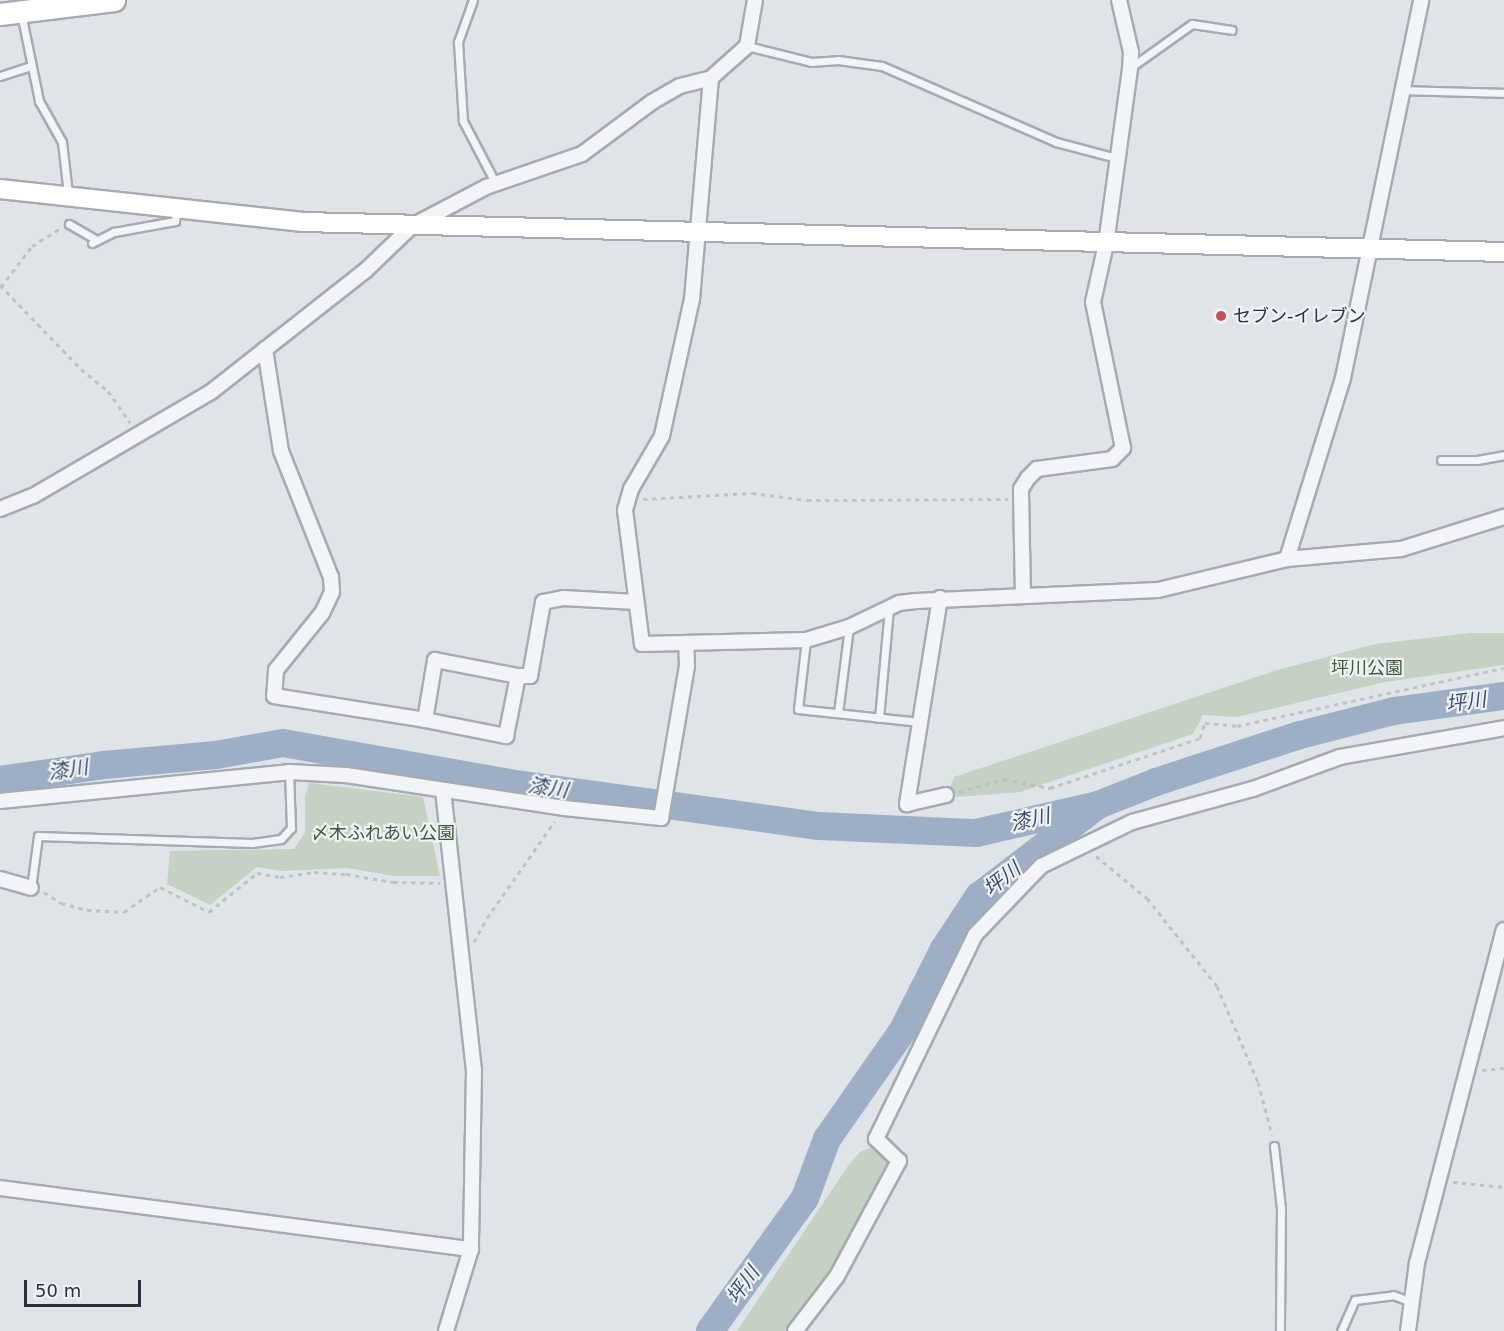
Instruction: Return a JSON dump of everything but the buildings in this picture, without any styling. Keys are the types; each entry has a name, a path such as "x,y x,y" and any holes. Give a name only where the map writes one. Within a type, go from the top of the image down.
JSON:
{"main road":[{"path":"8,9 114,0"}],"street":[{"path":"0,509 33,496 211,392 365,271 412,226 496,184 582,154 652,102 680,86 711,78 747,46 754,0"},
{"path":"1023,596 1021,489 1037,469 1112,459 1123,448 1093,302 1106,244 1130,68 1131,52 1119,0"},
{"path":"1287,559 1343,378 1421,0"},
{"path":"711,78 700,235 692,299 662,436 627,500 624,528 642,644 806,640 849,627 889,608 940,598 1158,590 1287,559 1401,549 1504,518"},
{"path":"0,189 303,222 700,235 1504,252"},
{"path":"265,349 280,451 331,577 332,592 322,612 276,670 274,696 425,720 506,736 518,676"},
{"path":"425,720 435,660 518,676 530,676 543,602 563,598 636,602"},
{"path":"940,598 908,804 946,795"},
{"path":"0,801 289,772 346,775 564,808 661,819 687,666 686,643"},
{"path":"795,1331 837,1276 899,1161 876,1139 975,936 1041,866 1081,844 1132,822 1253,789 1340,757 1504,728"},
{"path":"443,790 474,1070 471,1249 446,1331"},
{"path":"0,879 31,888"},
{"path":"1408,1331 1410,1302 1437,1180 1504,930"},
{"path":"0,1188 471,1249"}],"lane":[{"path":"473,0 458,42 463,121 496,184"},
{"path":"8,9 30,66 45,116 62,142 68,196"},
{"path":"1130,68 1192,24 1232,30"},
{"path":"747,46 812,62 838,60 882,66 1056,142 1116,158"},
{"path":"0,76 30,66"},
{"path":"1403,90 1504,93"},
{"path":"69,224 95,242 130,228 175,221 177,208"},
{"path":"1441,460 1477,460 1504,455"},
{"path":"879,718 889,608"},
{"path":"838,713 849,627"},
{"path":"806,640 798,709 921,722"},
{"path":"31,888 38,836 252,843 281,839 291,828 289,772"},
{"path":"1275,1146 1281,1208 1280,1331"},
{"path":"1341,1331 1355,1300 1393,1295 1410,1302"}],"path":[{"path":"69,224 46,234 32,246 1,286 123,408 136,437"},
{"path":"627,500 752,493 807,500 845,497 1022,501"},
{"path":"946,795 1004,779 1050,788 1200,738 1205,723 1237,726 1504,668"},
{"path":"463,965 487,918 564,808"},
{"path":"1081,844 1147,898 1218,987 1258,1082 1275,1146"},
{"path":"31,888 87,910 124,912 160,888 209,912 257,873 280,877 335,873 393,882 454,883"},
{"path":"1466,1071 1504,1068"},
{"path":"1437,1180 1504,1187"}],"green space":[{"name":"坪川公園","path":"1471,633 1504,633 1504,665 1385,682 1237,717 1203,715 1193,734 1020,792 955,797 950,789 954,777 1274,671 1375,644"},
{"name":"〆木ふれあい公園","path":"309,783 423,797 440,876 394,876 347,868 281,871 257,867 210,905 167,884 170,851 294,849 305,833 305,797"},
{"path":"872,1147 893,1166 834,1275 791,1331 737,1331 848,1166 860,1152"}],"waterway":[{"name":"坪川","path":"710,1331 805,1198 827,1139 903,1030 944,949 979,896 1098,805 1156,782 1300,735 1394,711 1504,696"},
{"name":"漆川","path":"0,780 104,765 216,755 283,743 509,783 819,826 976,833 1098,805"}],"place":[{"name":"セブン-イレブン","path":"1221,316"}]}
